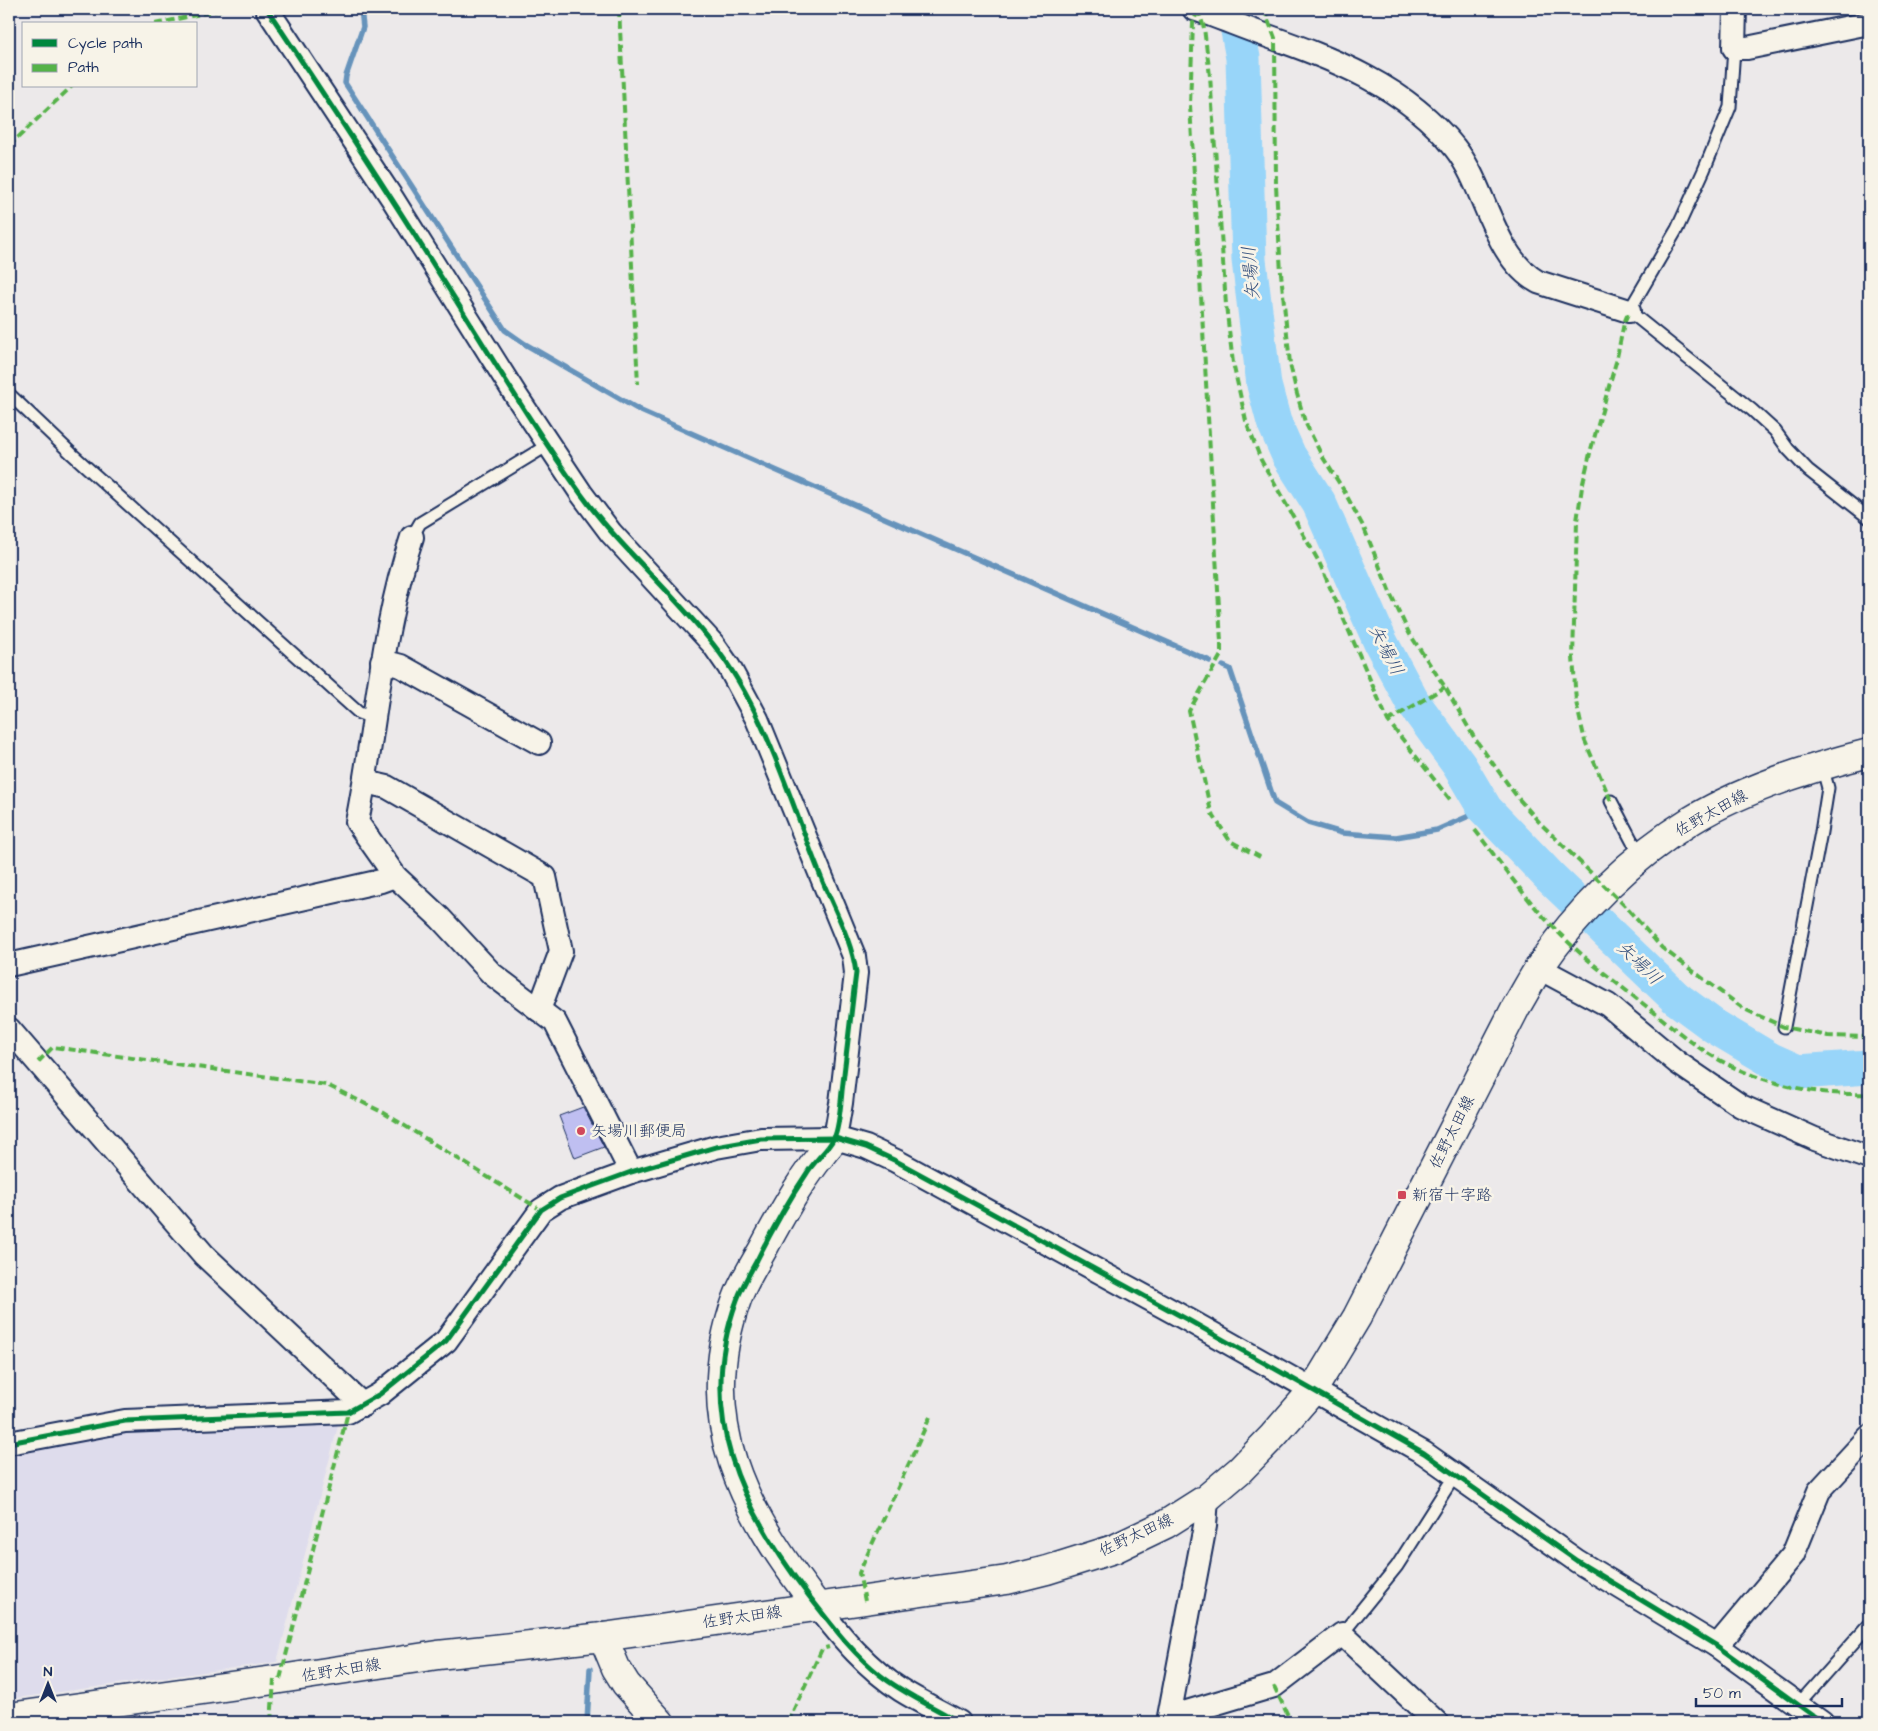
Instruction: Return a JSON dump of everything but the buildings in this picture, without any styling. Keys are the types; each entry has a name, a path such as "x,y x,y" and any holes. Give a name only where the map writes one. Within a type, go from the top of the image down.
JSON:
{"main road":[{"name":"佐野太田線","path":"9,1717 438,1655 603,1637 964,1586 1047,1570 1114,1549 1166,1524 1207,1498 1247,1464 1313,1390 1357,1317 1516,1007 1539,968 1567,931 1602,892 1643,855 1692,820 1744,794 1822,766 1869,753"},
{"path":"817,1606 792,1573 749,1504 739,1483 726,1438 722,1416 720,1370 725,1340 737,1298 790,1197 814,1163 835,1138"},
{"path":"603,1637 616,1668 626,1684 660,1722"}],"street":[{"path":"267,9 392,198 548,445 581,493 611,533 713,644 743,690 758,719 854,956 856,973 841,1103 835,1138"},
{"path":"1735,9 1734,48 1747,48 1869,23"},
{"path":"1201,12 1340,63 1381,84 1417,109 1455,147 1469,168 1481,199 1507,252 1528,277 1538,282 1630,311"},
{"path":"412,537 404,560 382,660 365,782 357,822 395,876 440,918 492,974 555,1022 631,1172"},
{"path":"382,660 401,666 539,743"},
{"path":"365,782 387,787 544,877 561,951 539,1010"},
{"path":"9,965 381,881 395,876"},
{"path":"1539,968 1608,1005 1678,1063 1741,1106 1815,1139 1869,1158"},
{"path":"9,1029 204,1255 363,1405"},
{"path":"9,1442 125,1422 348,1412 380,1394 446,1342 541,1210 560,1198 631,1172 716,1147 761,1139 835,1138 866,1147 896,1161 1424,1453 1577,1561 1717,1646 1822,1722"},
{"path":"1717,1646 1793,1556 1819,1491 1866,1446"},
{"path":"1207,1498 1205,1526 1169,1720 1274,1686 1342,1634 1436,1722"},
{"path":"817,1606 858,1654 878,1674 903,1691 958,1722"}],"lane":[{"path":"1734,48 1730,107 1677,229 1630,311 1752,410 1775,431 1808,470 1869,518"},
{"path":"9,394 80,461 359,713 374,718"},
{"path":"412,537 420,523 548,445"},
{"path":"1784,1027 1828,788 1822,766"},
{"path":"1611,801 1632,841 1643,855"},
{"path":"1342,1634 1396,1566 1455,1475"},
{"path":"1798,1705 1869,1627"}],"shaded area":[{"path":"340,1418 277,1662 9,1699 9,1453 127,1432"}],"waterway":[{"path":"361,9 363,27 345,83 505,330 525,344 641,411 1210,661"},
{"name":"矢場川","path":"1234,9 1243,58 1249,260 1264,385 1274,422 1289,456 1319,503 1380,641 1412,701 1459,765 1485,809 1550,877 1676,998 1714,1026 1771,1060 1798,1072 1869,1067"},
{"path":"1223,666 1230,669 1275,803 1308,823 1342,833 1396,837 1437,830 1485,809"},
{"path":"587,1722 590,1669"}],"marked path":[{"path":"164,22 223,9"},
{"path":"619,9 638,384"},
{"path":"1198,9 1204,28 1210,76 1226,305 1233,363 1246,421 1261,460 1319,562 1388,721 1452,802"},
{"path":"1264,9 1275,38 1276,186 1281,273 1290,364 1305,422 1322,456 1343,489 1364,528 1391,595 1409,633 1445,687 1475,739 1518,798 1540,823 1625,906 1662,948 1744,1009 1784,1027 1828,1036 1869,1037"},
{"path":"1198,10 1193,23 1190,105 1221,655 1189,711 1211,812 1230,841 1260,857"},
{"path":"9,146 70,88"},
{"path":"1611,801 1585,741 1576,702 1573,657 1577,521 1582,487 1591,449 1616,362 1624,323 1629,311"},
{"path":"1388,721 1445,687"},
{"path":"1475,830 1527,898 1562,936 1603,972 1700,1048 1738,1069 1759,1078 1781,1084 1825,1092 1869,1094"},
{"path":"38,1062 53,1047 327,1085 384,1113 541,1210"},
{"path":"280,1679 348,1412"},
{"path":"865,1601 859,1573 930,1417"},
{"path":"788,1722 822,1649 829,1647"},
{"path":"271,1722 274,1680"},
{"path":"1274,1686 1291,1722"}],"cycle path":[{"path":"267,9 375,173 562,467 612,533 681,606 713,644 732,670 748,698 775,756 821,877 851,948 856,973 840,1115 836,1134 810,1169 787,1205 737,1300 725,1342 721,1382 723,1420 731,1457 745,1493 763,1528 784,1562 825,1617 851,1648 880,1675 908,1694 959,1722"},
{"path":"9,1443 125,1421 348,1412 380,1394 446,1341 541,1210 560,1198 631,1172 716,1147 761,1139 835,1138 866,1147 896,1161 1190,1321 1424,1453 1577,1561 1717,1646 1822,1722"}],"place":[{"name":"矢場川郵便局","path":"581,1131"},
{"name":"新宿十字路","path":"1402,1195"}]}
